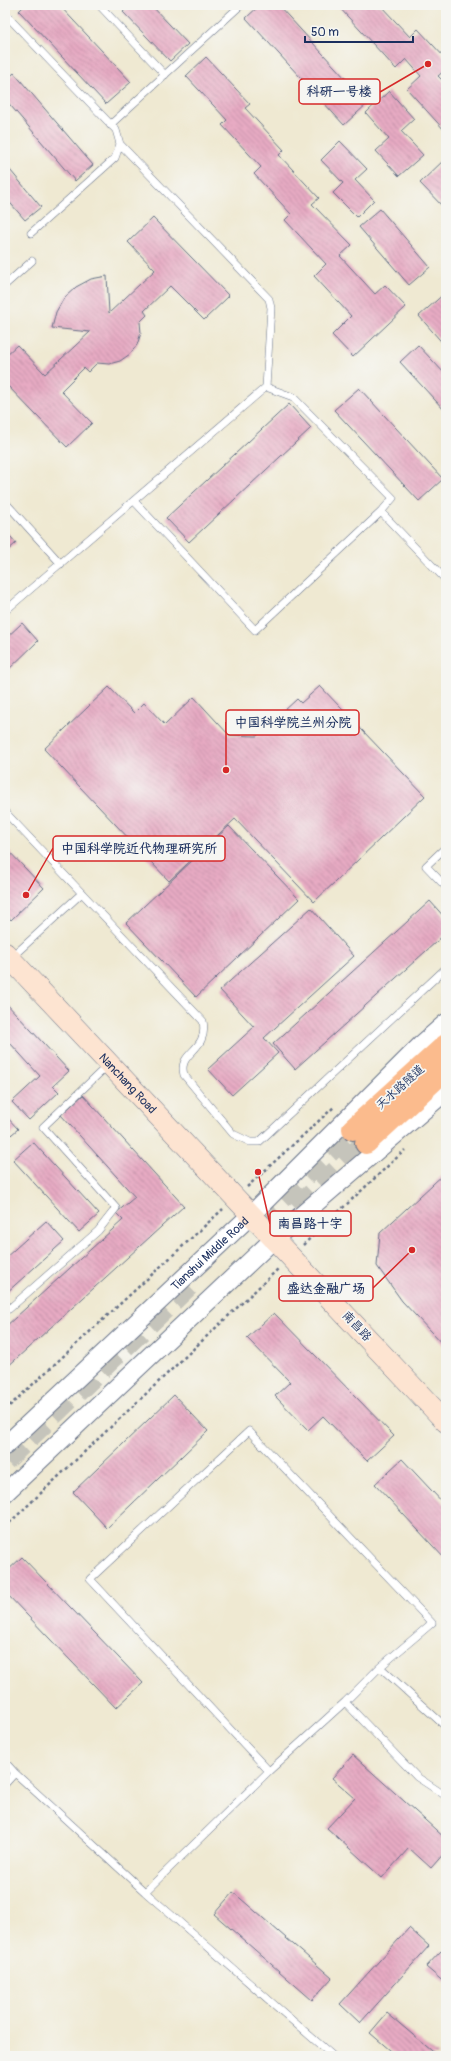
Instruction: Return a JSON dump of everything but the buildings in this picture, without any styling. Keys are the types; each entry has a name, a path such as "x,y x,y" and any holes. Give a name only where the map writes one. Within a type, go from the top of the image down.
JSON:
{"main road":[{"name":"Nanchang Road","path":"8,955 252,1214"},
{"name":"天水路隧道","path":"446,1045 360,1136 446,1069"},
{"name":"南昌路","path":"252,1214 446,1422"}],"street":[{"name":"Tianshui Middle Road","path":"5,1446 252,1214 421,1045 446,1023"},
{"path":"5,1493 275,1238 446,1091"}],"lane":[{"path":"103,5 101,7 165,75"},
{"path":"110,125 241,5"},
{"path":"5,14 116,130 120,144 269,299 271,308 266,387 5,611"},
{"path":"31,232 115,158 120,144"},
{"path":"5,285 32,261"},
{"path":"134,501 255,630 381,512 393,498 293,397 266,387"},
{"path":"5,502 61,564"},
{"path":"381,512 446,580"},
{"path":"5,812 203,1021 204,1035 197,1048 185,1060 182,1070 184,1075 233,1134 250,1142 259,1142 446,968"},
{"path":"446,847 426,866 446,887"},
{"path":"8,955 82,893"},
{"path":"9,1309 98,1231 116,1208 43,1127 110,1064"},
{"path":"146,1892 269,1771 345,1702 380,1667 432,1623 249,1431 90,1579 269,1771"},
{"path":"380,1667 446,1727"},
{"path":"345,1702 417,1777 446,1796"},
{"path":"5,1762 146,1892 333,2056"},
{"path":"5,1784 16,1773"}],"path":[{"path":"5,1527 406,1148"}],"tunnel":[{"path":"257,1221 353,1129"},
{"path":"297,1209 366,1143"},
{"path":"5,1460 190,1284"}],"place":[{"name":"科研一号楼","path":"428,64"},
{"name":"中国科学院兰州分院","path":"226,770"},
{"name":"中国科学院近代物理研究所","path":"26,895"},
{"name":"南昌路十字","path":"258,1172"},
{"name":"盛达金融广场","path":"412,1250"}]}
